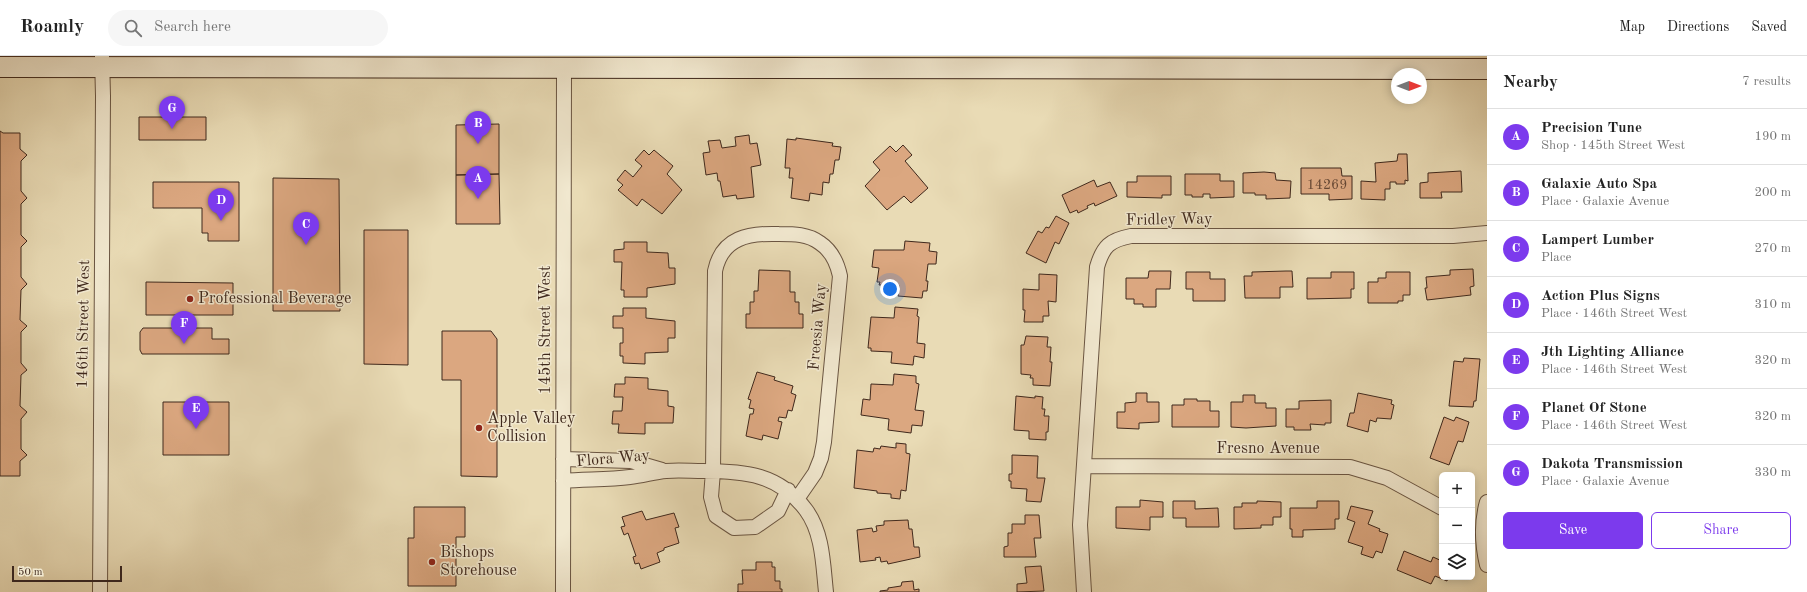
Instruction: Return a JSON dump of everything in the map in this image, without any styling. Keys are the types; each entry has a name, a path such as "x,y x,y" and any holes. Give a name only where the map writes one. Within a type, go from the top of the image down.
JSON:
{"street":[{"path":"0,67 103,62 474,62 564,68 1245,62 1487,69"},
{"name":"146th Street West","path":"100,592 103,62"},
{"name":"145th Street West","path":"563,592 564,68"},
{"name":"Fridley Way","path":"1084,592 1080,525 1097,267 1100,256 1107,245 1118,239 1131,236 1424,236 1487,233"},
{"name":"Freesia Way","path":"713,471 714,280 717,262 721,254 734,241 752,234 795,234 814,238 829,250 834,258 840,276 840,286 822,450 815,473 792,495"},
{"name":"Flora Way","path":"563,459 631,461 666,471"},
{"name":"Fresno Avenue","path":"1084,466 1350,467 1368,471 1387,478 1439,506"},
{"name":"Flora Way","path":"563,481 630,477 666,471 749,473 767,478 792,495 807,511 819,539 826,592"},
{"path":"713,471 711,497 716,516 734,528 755,527 778,511 792,495"},
{"path":"1487,502 1478,515 1487,565"}],"building":[{"path":"139,117 206,117 206,140 139,140"},
{"path":"499,124 499,174 456,175 456,125"},
{"path":"0,131 3,133 20,133 20,149 27,155 21,161 21,191 27,198 21,204 21,235 27,241 21,247 21,277 27,284 21,290 20,320 27,326 21,332 21,363 27,370 21,375 20,406 27,412 21,419 21,449 27,455 20,461 20,476 0,476"},
{"path":"749,135 750,144 757,143 761,165 751,167 754,197 737,199 736,195 723,197 717,173 706,175 703,153 710,152 708,141 720,140 722,148 736,146 735,137"},
{"path":"796,138 833,143 832,146 841,147 839,160 835,160 833,174 830,174 829,183 823,182 822,195 810,193 809,201 791,198 793,178 789,178 790,168 785,168 787,139 796,140"},
{"path":"903,145 912,155 905,161 928,188 911,203 904,196 887,210 865,186 880,170 873,162 890,146 896,152"},
{"path":"644,150 649,155 654,150 673,166 667,174 682,190 662,214 642,199 637,206 618,190 623,185 617,180 625,170 633,177 642,166 635,160"},
{"path":"1398,154 1407,154 1408,181 1405,180 1405,184 1390,182 1390,189 1385,189 1385,200 1361,199 1361,181 1376,182 1375,163 1397,161"},
{"path":"1301,168 1341,168 1342,176 1352,176 1352,199 1329,200 1329,194 1301,194"},
{"path":"1461,171 1462,192 1441,192 1442,198 1420,198 1420,183 1428,182 1428,173"},
{"path":"1243,173 1275,173 1276,180 1291,181 1290,198 1266,199 1266,195 1243,193"},
{"path":"499,174 500,224 456,224 456,175"},
{"path":"1185,174 1220,174 1220,181 1234,181 1234,197 1210,198 1210,194 1203,194 1203,197 1192,197 1192,195 1185,195"},
{"path":"1137,176 1171,176 1171,195 1162,195 1162,198 1127,197 1127,182 1137,182"},
{"path":"273,178 339,179 340,311 273,311"},
{"path":"1094,180 1097,187 1110,182 1117,196 1095,206 1094,203 1087,206 1088,208 1078,213 1077,210 1070,213 1062,195"},
{"path":"153,182 239,182 239,241 208,241 208,233 202,233 202,208 153,208"},
{"path":"1056,216 1069,223 1059,244 1055,242 1046,263 1026,253 1038,231 1042,233 1046,227 1049,228"},
{"path":"364,230 408,230 408,365 364,364"},
{"path":"905,241 930,243 929,251 937,252 936,264 928,264 926,281 928,281 927,291 923,291 922,298 898,296 899,285 879,285 880,282 877,282 879,268 872,267 874,250 904,250"},
{"path":"624,242 647,242 647,252 668,253 669,268 675,268 675,284 647,288 647,297 624,297 624,290 621,290 622,262 614,262 614,250 624,249"},
{"path":"1473,269 1474,286 1470,287 1471,295 1427,300 1425,288 1427,288 1426,277 1450,275 1450,270"},
{"path":"759,270 790,271 790,292 795,292 795,302 799,302 799,314 803,314 803,328 746,328 746,314 750,314 750,302 754,302 754,291 758,291"},
{"path":"1149,271 1171,271 1170,289 1156,289 1156,307 1143,307 1143,304 1134,304 1134,299 1126,299 1126,278 1148,278"},
{"path":"1292,271 1293,287 1280,287 1280,298 1245,298 1244,276 1252,276 1252,272"},
{"path":"1186,272 1210,272 1210,279 1225,279 1225,301 1193,301 1193,289 1186,289"},
{"path":"1331,272 1354,272 1354,289 1351,289 1351,298 1307,299 1307,278 1331,278"},
{"path":"1386,272 1410,272 1410,295 1403,295 1403,301 1398,301 1398,303 1368,303 1368,282 1378,282 1378,278 1386,278"},
{"path":"1039,274 1057,275 1056,302 1048,301 1049,316 1043,316 1043,322 1024,322 1025,310 1023,310 1023,289 1039,290"},
{"name":"Professional Beverage","path":"146,282 233,283 233,315 146,315"},
{"path":"895,307 918,309 917,316 919,317 917,343 925,344 924,358 914,356 913,365 891,363 892,352 871,351 871,348 868,348 871,317 894,318"},
{"path":"623,308 646,308 646,318 675,321 675,338 668,338 668,352 645,353 645,364 623,363 623,356 620,356 620,343 623,343 623,328 613,328 613,316 623,316"},
{"path":"143,328 212,328 212,339 229,339 229,354 142,354 140,350 140,332"},
{"name":"Apple Valley Collision","path":"442,331 491,331 497,339 497,477 461,476 461,380 442,380"},
{"path":"1026,336 1048,337 1047,347 1051,347 1050,362 1052,362 1050,386 1033,385 1033,378 1030,378 1031,375 1021,374 1021,345 1024,345"},
{"path":"1464,358 1480,359 1476,401 1474,401 1473,407 1449,406 1454,361 1463,362"},
{"path":"757,372 775,377 774,380 793,386 791,393 796,395 792,411 788,410 786,418 779,417 778,421 782,422 778,439 763,435 762,440 746,436 750,414 753,414 754,409 749,408 751,400 748,399"},
{"path":"894,374 916,376 916,383 919,384 915,410 924,411 922,426 912,425 911,433 888,430 889,419 861,415 863,399 870,400 871,384 893,385"},
{"path":"625,377 648,378 648,389 668,391 668,406 674,407 673,423 645,423 645,434 618,433 619,424 612,424 613,411 622,411 623,397 614,397 615,384 625,384"},
{"path":"1136,393 1147,393 1147,402 1159,402 1159,422 1139,423 1139,429 1117,428 1117,412 1125,412 1125,403 1136,402"},
{"path":"1358,393 1392,400 1391,404 1394,405 1391,419 1377,418 1376,422 1370,420 1368,432 1347,426 1350,413 1354,413"},
{"path":"1243,395 1255,395 1255,403 1266,403 1266,408 1276,408 1276,426 1246,428 1231,427 1231,402 1243,402"},
{"path":"1016,396 1035,398 1035,396 1043,397 1042,409 1045,409 1044,416 1049,416 1046,440 1029,439 1029,431 1014,430"},
{"path":"1184,399 1210,401 1210,411 1219,411 1219,427 1172,427 1172,405 1184,405"},
{"path":"1331,400 1331,423 1325,423 1325,425 1310,424 1311,430 1294,430 1294,427 1286,427 1286,409 1299,409 1299,401"},
{"path":"163,402 229,402 229,455 163,455"},
{"path":"1444,417 1454,421 1456,417 1469,422 1463,442 1458,441 1449,465 1430,458"},
{"path":"896,443 906,444 906,453 910,454 906,491 901,490 900,499 891,498 891,494 877,493 877,491 854,488 857,450 873,452 874,448 880,449 881,446 896,448"},
{"path":"1012,455 1038,456 1037,478 1045,478 1041,502 1026,501 1027,489 1011,488 1009,474 1012,474"},
{"path":"1140,500 1163,502 1163,517 1150,517 1150,530 1116,528 1116,507 1140,507"},
{"path":"1173,501 1195,501 1195,509 1218,508 1219,527 1186,527 1186,518 1173,518"},
{"path":"1257,501 1281,502 1281,517 1273,517 1273,525 1261,525 1261,528 1234,529 1234,507 1242,507 1242,503 1257,503"},
{"path":"1317,501 1339,501 1339,519 1335,519 1335,529 1303,530 1303,537 1292,537 1292,529 1290,529 1290,508 1317,508"},
{"path":"1351,506 1373,511 1368,524 1380,529 1379,531 1388,534 1382,553 1376,551 1373,558 1361,554 1363,547 1348,542 1355,522 1347,519"},
{"name":"Bishops Storehouse","path":"414,507 465,507 465,537 456,537 456,586 408,586 408,538 414,538"},
{"path":"642,511 646,520 674,513 679,527 675,528 679,543 664,548 664,550 657,553 660,562 641,569 639,563 635,564 633,557 636,556 628,533 624,535 621,527 625,526 622,517"},
{"path":"1025,515 1039,515 1041,538 1034,538 1036,557 1004,557 1004,547 1008,546 1008,533 1012,533 1012,524 1025,524"},
{"path":"908,520 909,529 912,529 914,547 919,547 920,557 888,564 887,561 881,562 880,557 875,558 876,560 860,562 857,530 872,528 873,532 877,531 876,526 884,525 884,521"},
{"path":"1404,551 1431,562 1433,557 1439,560 1439,578 1435,576 1431,584 1397,570"},
{"path":"756,562 772,562 772,567 775,567 775,581 780,581 780,589 782,589 782,592 738,592 738,584 743,584 742,570 756,570"},
{"path":"1041,566 1044,591 1017,592 1017,584 1027,583 1025,567"},
{"path":"913,581 914,590 919,589 919,592 880,592 888,590 888,588 901,586 902,582"}],"place":[{"name":"Dakota Transmission","path":"172,129"},
{"name":"Galaxie Auto Spa","path":"478,144"},
{"name":"Precision Tune","path":"478,199"},
{"name":"Action Plus Signs","path":"221,221"},
{"name":"Lampert Lumber","path":"306,245"},
{"name":"Professional Beverage","path":"190,299"},
{"name":"Planet Of Stone","path":"184,344"},
{"name":"Apple Valley Collision","path":"479,428"},
{"name":"Jth Lighting Alliance","path":"196,429"},
{"name":"Bishops Storehouse","path":"432,562"}]}
